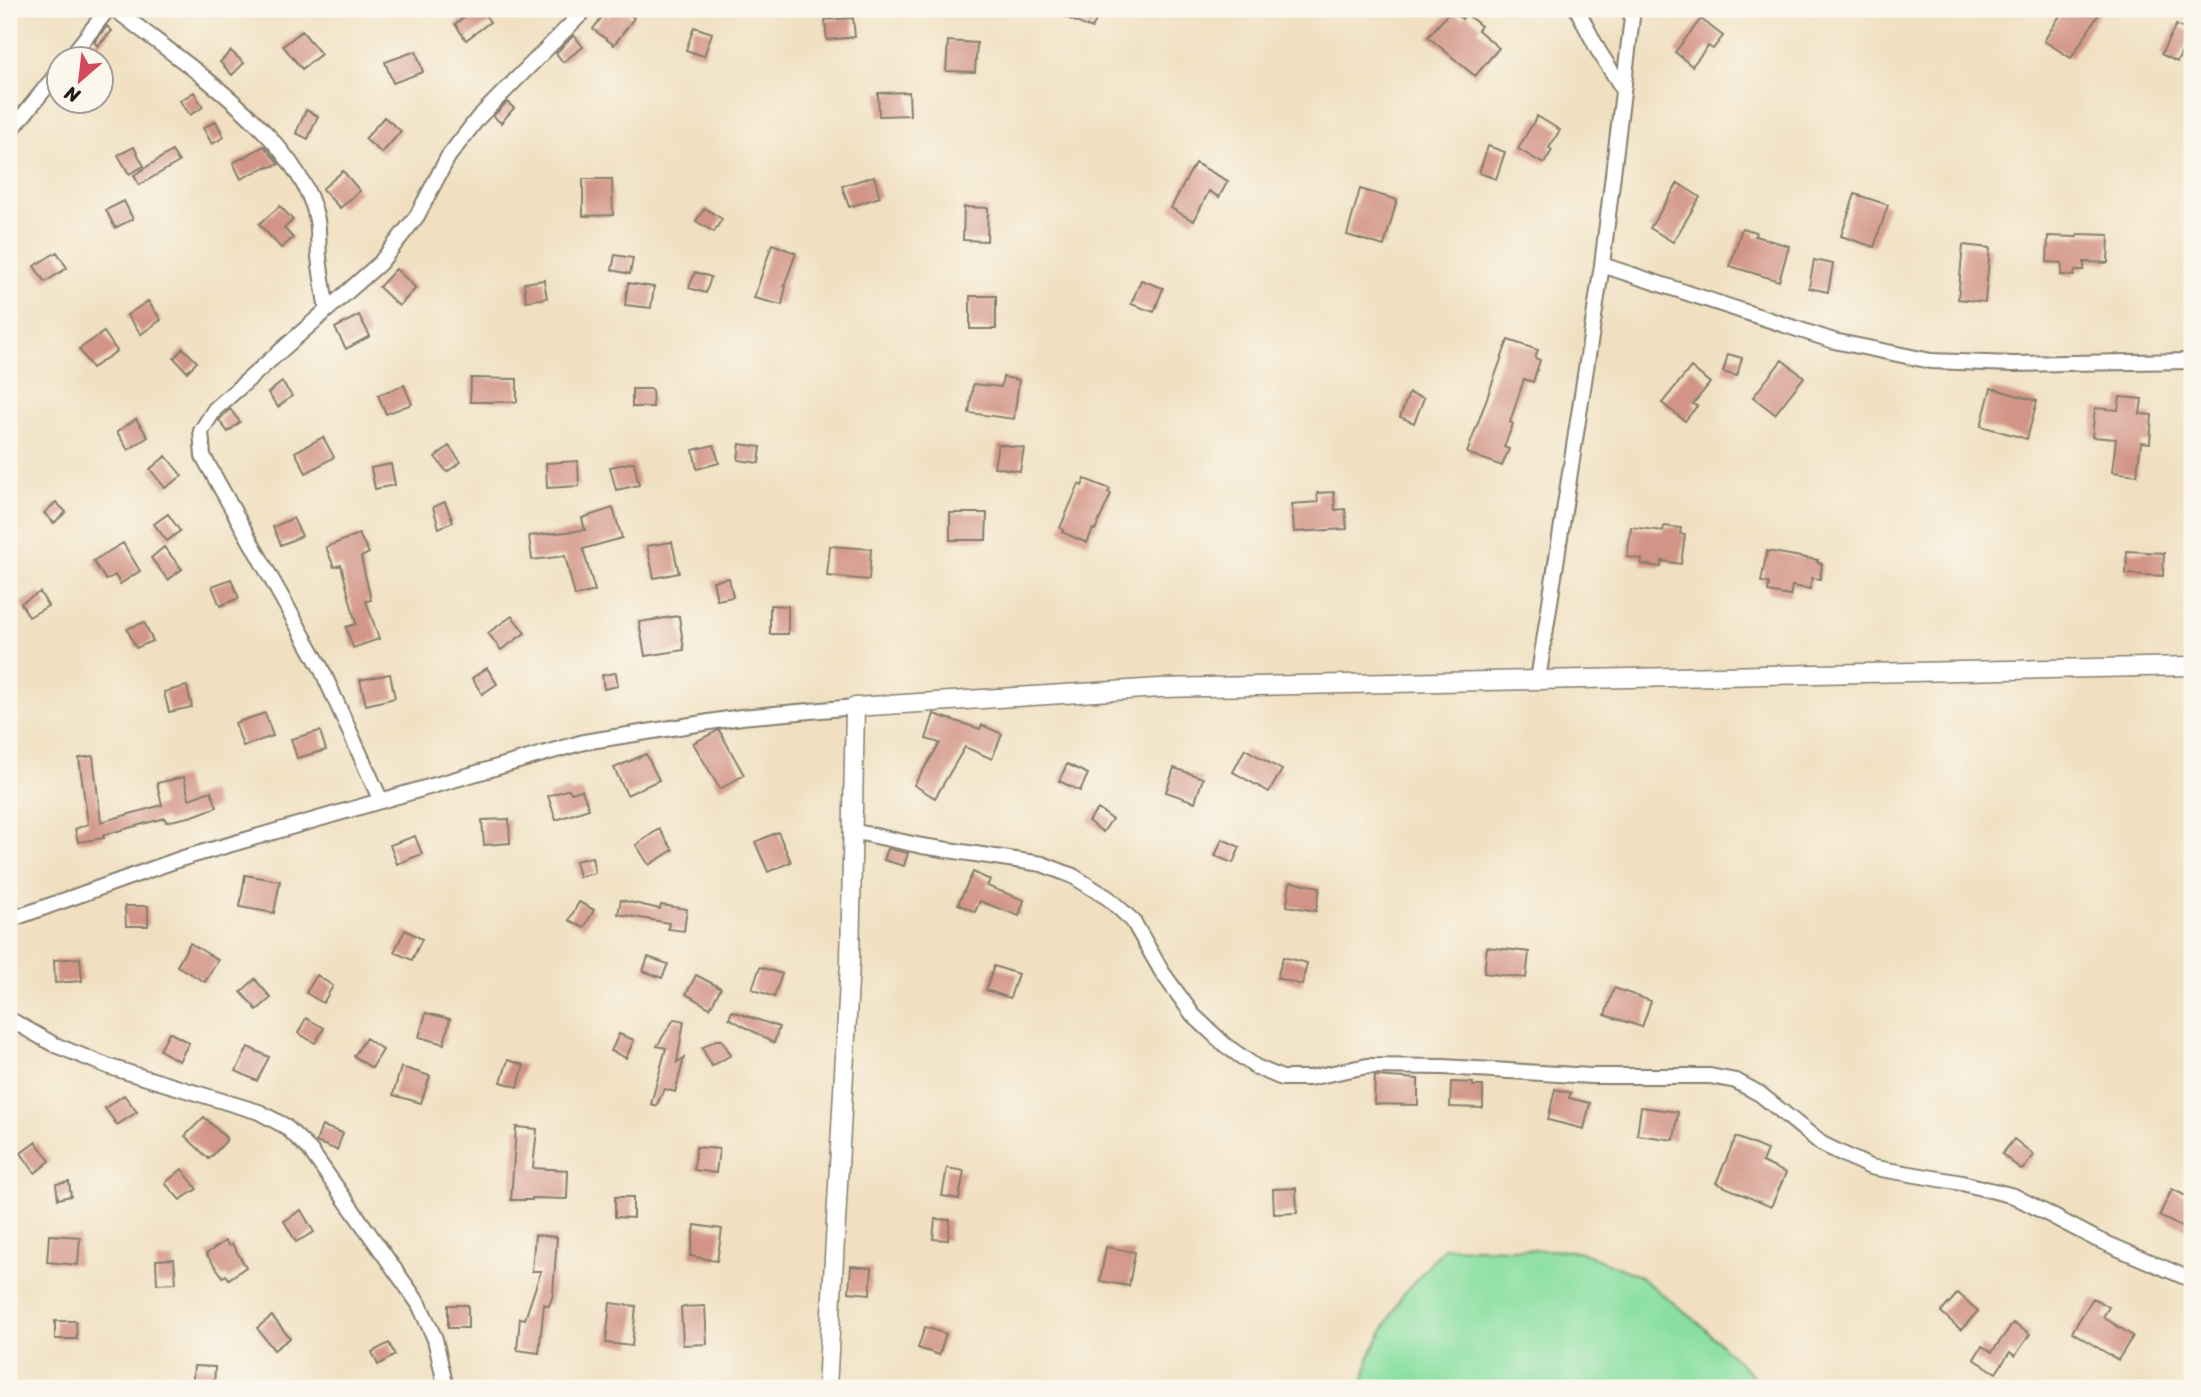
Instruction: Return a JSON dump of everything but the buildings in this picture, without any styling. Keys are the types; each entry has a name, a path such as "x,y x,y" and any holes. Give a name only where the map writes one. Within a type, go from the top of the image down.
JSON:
{"street":[{"path":"79,46 108,9"},
{"path":"114,9 211,85 274,141 304,183 317,220 327,310"},
{"path":"381,801 321,668 203,456 201,431 215,409 380,263 417,216 448,157 478,118 586,9"},
{"path":"1577,9 1598,50 1623,89"},
{"path":"1538,680 1602,265 1633,9"},
{"path":"9,133 46,87"},
{"path":"1602,265 1834,341 1931,361 2013,364 2192,361"},
{"path":"9,920 180,859 584,742 741,718 855,707 1160,688 2192,666"},
{"path":"827,1388 850,962 855,707"},
{"path":"852,831 922,846 1042,864 1073,876 1108,898 1133,921 1162,972 1192,1015 1225,1045 1256,1067 1282,1078 1309,1078 1367,1066 1443,1067 1591,1076 1710,1076 1736,1081 1760,1094 1822,1144 1870,1167 1962,1183 2014,1196 2095,1239 2192,1280"},
{"path":"9,1019 55,1045 110,1067 259,1112 285,1126 310,1150 419,1304 435,1339 446,1388"}],"green space":[{"path":"1445,1247 1578,1251 1639,1276 1699,1323 1765,1388 1362,1388 1370,1355 1401,1297"}]}
